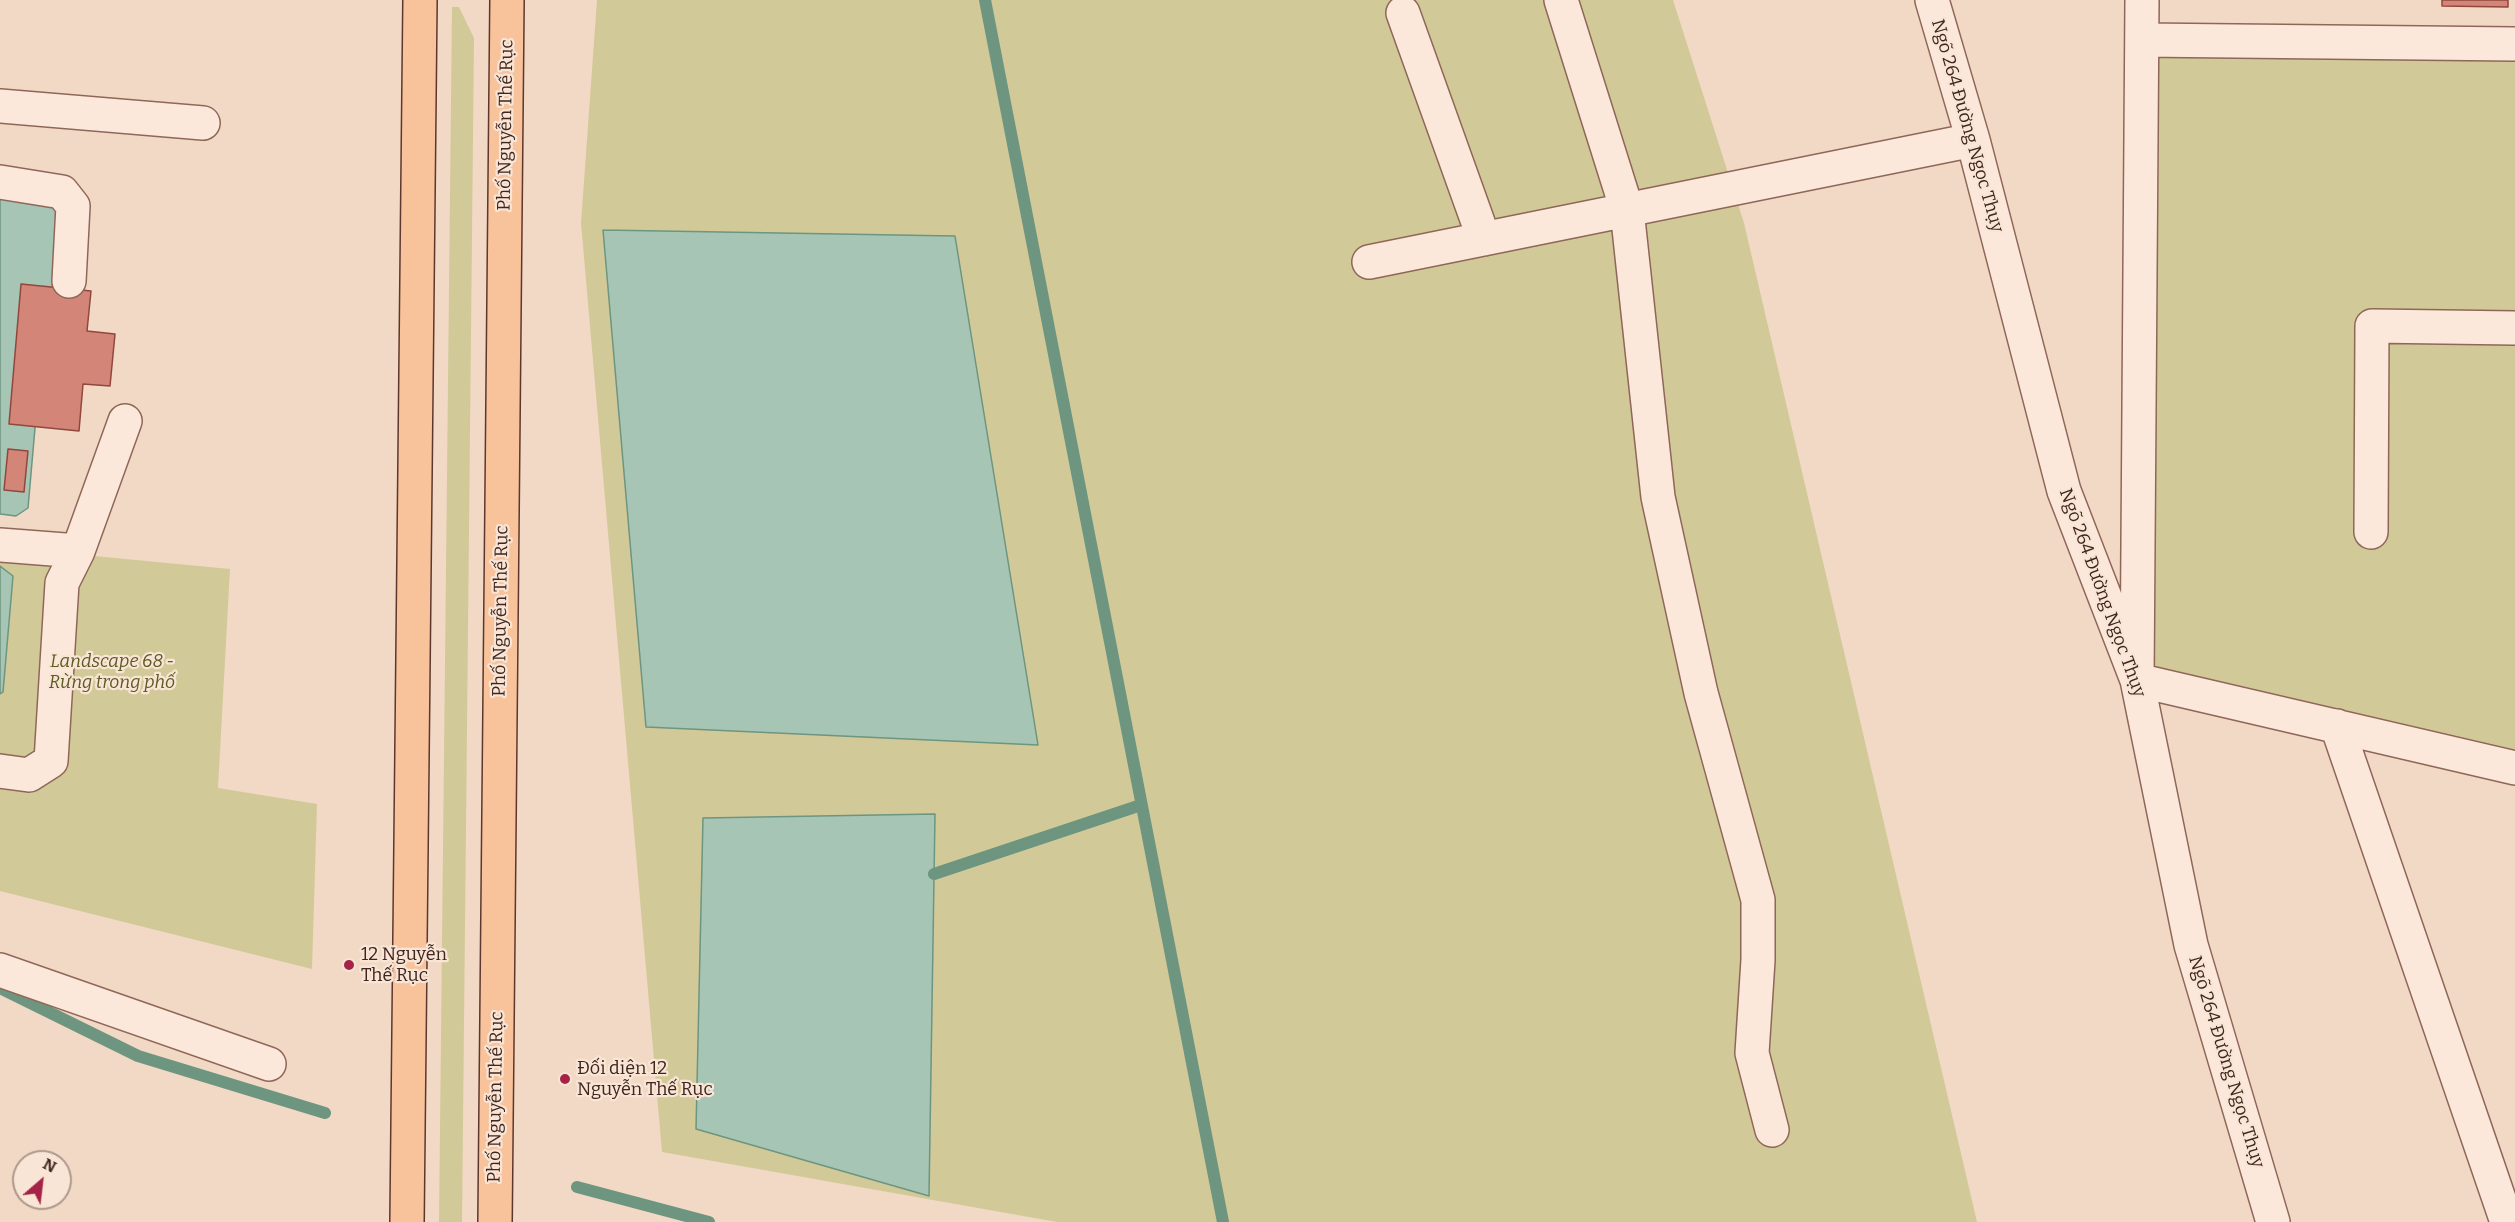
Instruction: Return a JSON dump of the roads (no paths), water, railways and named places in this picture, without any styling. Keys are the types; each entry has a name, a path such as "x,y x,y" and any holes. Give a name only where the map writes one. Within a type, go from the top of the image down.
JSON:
{"main road":[{"path":"407,1222 420,0"},
{"name":"Phố Nguyễn Thế Rục","path":"495,1222 507,0"}],"street":[{"path":"1561,0 1627,210 1658,497 1701,693 1758,900 1758,960 1752,1053 1772,1130"},
{"name":"Ngõ 264 Đường Ngọc Thụy","path":"1932,0 1973,140 2064,491 2137,680 2191,945 2273,1222"},
{"path":"2142,0 2137,680 2515,768"},
{"path":"1403,14 1484,239"},
{"path":"2142,40 2515,44"},
{"path":"0,106 203,123"},
{"path":"1369,262 1973,140"},
{"path":"0,182 62,192 73,206 69,281"},
{"path":"2371,532 2372,326 2515,328"},
{"path":"0,771 30,775 51,761 62,583 78,551 125,421"},
{"path":"0,545 78,551"},
{"path":"2337,726 2507,1222"},
{"path":"0,969 269,1064"}],"waterway":[{"path":"985,0 1223,1222"},
{"path":"934,874 1141,805"},
{"path":"0,988 138,1056 325,1113"},
{"path":"577,1187 709,1222"}],"place":[{"name":"12 Nguyễn Thế Rục","path":"349,965"},
{"name":"Đối diện 12 Nguyễn Thế Rục","path":"565,1079"}],"park label":[{"name":"Landscape 68 - Rừng trong phố","path":"112,672"}]}
